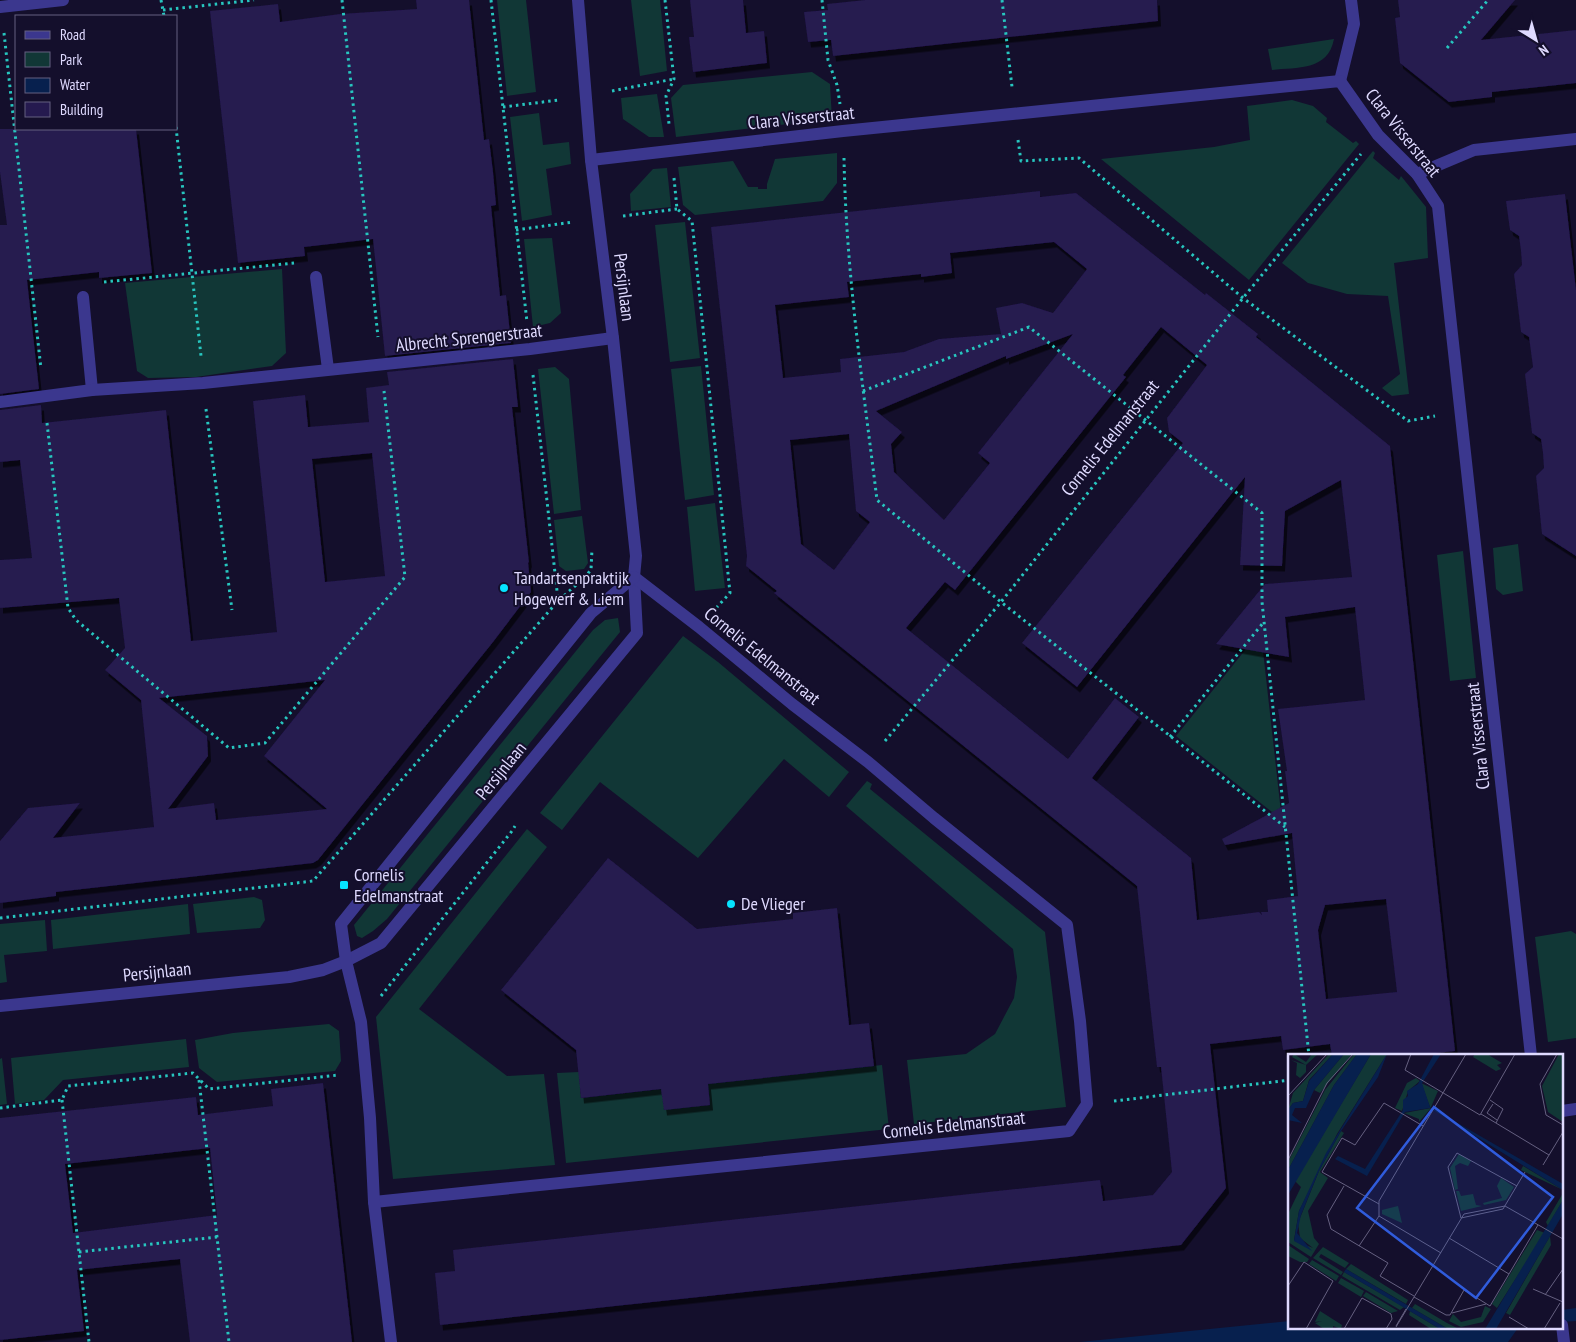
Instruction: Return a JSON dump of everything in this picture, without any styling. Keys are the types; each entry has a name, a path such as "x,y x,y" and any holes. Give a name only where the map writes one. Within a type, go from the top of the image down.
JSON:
{"street":[{"path":"0,7 63,0"},
{"name":"Persijnlaan","path":"0,1006 289,977 323,970 382,943 637,633 634,578 636,556 613,338 591,160 578,0"},
{"path":"1340,81 1354,24 1351,0"},
{"name":"Clara Visserstraat","path":"591,160 843,131 1340,81 1378,134 1417,174 1438,206 1531,1054"},
{"path":"1417,174 1474,150 1576,139"},
{"path":"316,277 328,369"},
{"path":"83,297 92,390"},
{"name":"Albrecht Sprengerstraat","path":"0,402 92,390 203,383 530,349 613,338"},
{"name":"Persijnlaan","path":"346,961 341,924 590,613 634,578"},
{"name":"Cornelis Edelmanstraat","path":"374,1202 1069,1131 1087,1104 1080,1021 1067,924 934,818 868,762 792,704 699,627 634,578"},
{"path":"346,961 361,1022 364,1072 370,1118 374,1202 391,1342"}],"path":[{"path":"160,0 164,15"},
{"path":"163,10 254,0"},
{"path":"491,0 558,601"},
{"path":"665,0 674,79 666,96 677,209 692,222 730,593 699,627"},
{"path":"822,0 828,60 837,85 843,131 845,212 863,391 877,500 1001,602 1285,827"},
{"path":"1002,0 1021,162 1079,158 1243,298 1408,421 1460,412"},
{"path":"1447,48 1488,0"},
{"path":"176,130 193,272 203,383 232,610"},
{"name":"Cornelis Edelmanstraat","path":"868,762 1001,602 1243,298 1378,134"},
{"path":"621,217 677,209"},
{"path":"516,230 582,222"},
{"path":"83,297 81,285 193,272 313,262 316,277"},
{"path":"863,391 1029,327 1262,513 1262,602 1309,1054"},
{"path":"0,918 313,881 558,601 591,570 592,549"},
{"path":"1170,737 1264,622"},
{"path":"89,1342 62,1100 68,1086 193,1073 209,1090 364,1072"},
{"path":"199,1080 229,1342"},
{"path":"1087,1104 1288,1080"},
{"path":"0,1108 62,1100"},
{"path":"79,1252 217,1237"}],"green space":[{"path":"497,0 526,0 536,92 507,96"},
{"path":"631,0 660,0 667,71 640,76"},
{"path":"1334,39 1331,49 1318,62 1301,67 1272,70 1268,49"},
{"path":"812,72 830,84 832,119 676,137 671,98 683,85"},
{"path":"657,94 664,137 649,137 623,119 621,98"},
{"path":"1292,100 1313,106 1327,118 1326,122 1353,143 1356,141 1359,144 1249,280 1101,159 1214,147 1250,140 1247,106"},
{"path":"539,113 543,145 569,142 571,164 546,169 552,215 522,221 510,117"},
{"path":"1373,151 1375,153 1373,158 1399,180 1401,176 1426,207 1428,258 1394,263 1409,394 1392,396 1382,388 1400,374 1388,296 1347,294 1308,283 1282,263"},
{"path":"837,153 837,183 823,201 695,215 683,205 678,167 733,161 748,187 767,189 775,159"},
{"path":"667,168 671,207 631,211 630,194 653,169"},
{"path":"685,222 700,358 670,362 655,225"},
{"path":"552,238 561,313 550,323 533,327 524,239"},
{"path":"282,269 286,353 272,366 196,377 148,378 137,371 125,283"},
{"path":"701,366 714,495 685,500 671,369"},
{"path":"555,367 569,379 581,510 554,514 538,369"},
{"path":"715,503 725,588 695,591 687,507"},
{"path":"582,516 588,563 584,569 566,571 559,566 554,520"},
{"path":"1518,544 1523,591 1503,595 1496,589 1493,548"},
{"path":"1463,551 1476,678 1450,681 1437,555"},
{"path":"618,618 620,632 387,919 362,938 357,936 354,925 593,630 605,620"},
{"path":"683,636 718,662 849,772 829,797 784,759 698,858 600,782 562,830 540,813"},
{"path":"1262,642 1281,812 1277,816 1176,736 1250,644"},
{"path":"867,781 872,784 870,789 1045,932 1066,1107 914,1124 907,1060 966,1054 995,1034 1014,998 1017,977 1013,949 846,806"},
{"path":"527,829 547,847 419,1009 507,1076 544,1074 555,1165 393,1179 376,1017"},
{"path":"254,897 262,900 265,920 260,928 197,933 193,904"},
{"path":"188,904 190,934 53,949 51,920"},
{"path":"45,920 47,951 4,955 7,982 0,983 0,924"},
{"path":"1571,931 1576,934 1576,1038 1548,1042 1535,937"},
{"path":"329,1024 339,1031 341,1061 335,1071 217,1082 199,1068 195,1040 233,1033"},
{"path":"186,1039 189,1067 63,1080 44,1100 15,1104 11,1058"},
{"path":"2,1058 7,1104 0,1105 0,1059"},
{"path":"882,1065 889,1129 566,1163 557,1073 579,1072 581,1098 663,1089 667,1109 710,1105 708,1084"}],"water":[{"path":"1576,1308 1576,1321 1564,1322 1564,1310"},
{"path":"1288,1321 1288,1330 1517,1330 1508,1342 1080,1342"}],"building":[{"path":"416,0 469,0 484,140 489,139 493,172 496,205 491,206 500,296 506,295 511,343 385,356 373,239 304,247 305,256 238,263 210,11 278,4 280,22 340,14 417,9"},
{"path":"690,0 743,0 746,33 764,31 767,63 693,72 689,37 694,37"},
{"path":"865,0 1157,0 1158,21 833,56 831,40 808,42 804,12 828,10 827,4"},
{"path":"1398,0 1515,0 1481,40 1576,30 1576,83 1492,92 1492,97 1449,102 1400,63 1395,18 1400,17"},
{"path":"0,129 136,130 152,273 99,278 99,272 27,280 39,389 0,394 0,225 7,225 0,172"},
{"path":"1040,191 1040,197 1076,193 1205,295 1206,293 1258,334 1256,337 1390,446 1455,1051 1427,1054 1332,1054 1330,1044 1283,1050 1281,1036 1210,1044 1226,1188 1181,1245 440,1325 435,1273 455,1271 453,1250 1100,1180 1103,1201 1153,1195 1172,1172 1161,1067 1157,1067 1137,886 774,593 777,591 746,566 747,556 711,227","holes":["1054,242 1087,269 1053,313 1022,303 996,308 1001,334 939,339 904,352 840,359 841,372 783,378 775,305 849,297 847,282 921,274 921,277 952,273 950,253","1161,327 1207,365 1167,418 1169,432 1183,443 1022,643 1077,687 1245,477 1240,565 1282,566 1285,511 1341,480 1352,577 1265,584 1216,644 1289,657 1285,617 1355,607 1365,700 1278,709 1287,771 1285,771 1289,803 1222,839 1225,845 1292,833 1298,896 1267,900 1268,912 1261,912 1262,915 1259,912 1197,920 1191,858 1092,778 1139,717 1115,698 1068,759 906,628 945,582 955,590 1126,377 1123,375","1073,334 978,453 990,463 944,520 894,472 891,444 902,432 876,411 1006,356 1006,359","849,434 856,511 870,522 834,570 801,544 790,440","1386,899 1397,992 1326,999 1318,930 1325,905"]},
{"path":"1565,194 1576,290 1576,556 1542,534 1536,476 1544,468 1543,453 1541,439 1532,433 1525,374 1533,367 1529,337 1521,332 1514,274 1522,265 1521,251 1519,236 1510,230 1506,201"},
{"path":"513,359 518,407 512,407 531,592 318,860 313,863 56,892 56,896 0,903 0,841 28,808 80,803 53,838 154,827 141,700 105,670 125,648 119,598 0,608 0,560 32,558 20,460 0,462 0,410 41,405 42,423 166,410 191,641 277,632 253,401 305,395 308,427 369,422 366,388 389,385 387,372","holes":["372,453 385,576 325,582 312,459","325,680 264,756 327,809 216,820 214,803 168,809 208,756 207,736 159,698"]},
{"path":"608,858 697,929 793,919 793,913 837,908 849,1025 869,1023 874,1066 708,1084 710,1105 664,1110 661,1089 581,1098 576,1050 501,990"},
{"path":"323,1083 352,1342 190,1342 180,1259 77,1270 84,1331 0,1340 0,1118 196,1097 198,1115 273,1106 271,1089","holes":["210,1148 217,1215 73,1233 65,1164"]}],"place":[{"name":"Tandartsenpraktijk Hogewerf & Liem","path":"504,588"},
{"name":"Cornelis Edelmanstraat","path":"344,885"},
{"name":"De Vlieger","path":"731,904"}]}
